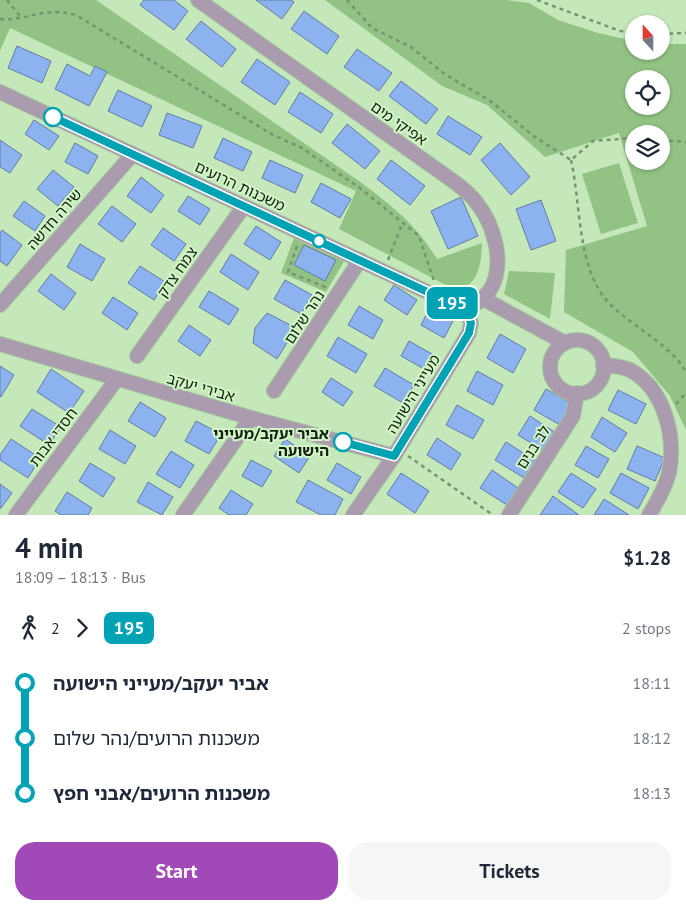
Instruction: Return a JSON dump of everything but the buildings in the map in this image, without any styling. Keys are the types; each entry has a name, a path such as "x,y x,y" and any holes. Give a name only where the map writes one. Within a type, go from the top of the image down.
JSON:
{"street":[{"name":"אפיקי מים","path":"198,0 446,176 476,202 490,229 497,261 496,275 489,290 466,310"},
{"name":"משכנות הרועים","path":"1,94 466,310"},
{"name":"שירה חדשה","path":"0,305 132,154"},
{"name":"צמח צדק","path":"137,356 244,206"},
{"name":"נהר שלום","path":"274,391 360,260"},
{"path":"482,298 564,343"},
{"name":"מעייני הישועה","path":"353,515 396,453 469,333 471,323 466,310"},
{"path":"580,340 589,343 596,348 603,365 598,383 592,389 577,393 563,391 556,385 551,375 552,356 564,343 580,340"},
{"name":"אבירי יעקב","path":"0,344 251,418 396,453"},
{"path":"603,365 620,366 631,371 642,380 661,404 669,426 669,473 658,500 649,515"},
{"name":"חסדי אבות","path":"16,515 117,379"},
{"name":"לב בנים","path":"509,515 572,416 576,408 577,393"},
{"path":"183,515 251,418"}],"path":[{"path":"7,0 21,17"},
{"path":"346,0 372,28 410,47 446,75 489,100 535,137 571,160 588,265 594,283 607,301 624,317 676,357 686,373"},
{"path":"537,0 620,32 625,32"},
{"path":"0,19 58,11 76,15 273,135 302,148 360,188 419,236 433,272 434,295"},
{"path":"670,33 686,32"},
{"path":"571,160 593,141 625,139"},
{"path":"670,141 686,142"},
{"path":"384,271 402,224"},
{"path":"302,233 288,272 325,287 329,280"},
{"path":"396,453 493,515"}],"green space":[{"path":"0,0 96,0 371,190 412,225 437,259 482,243 480,263 475,277 466,286 458,287 444,284 339,229 356,191 10,28 0,51"},
{"path":"325,0 507,0 529,3 558,20 598,33 625,39 625,60 670,60 670,44 686,44 686,430 670,396 633,352 564,312 566,250 647,226 630,170 670,170 670,125 625,125 625,153 619,133 545,157 487,105 442,86"},
{"path":"619,163 638,223 601,234 582,174"},
{"path":"294,238 346,258 326,292 281,273"},
{"path":"509,271 555,273 550,319 504,294"}],"bus line":[{"name":"195","path":"53,117 466,310 471,323 469,333 394,456 343,442"}],"place":[{"name":"אביר יעקב/מעייני הישועה","path":"343,442"}]}
